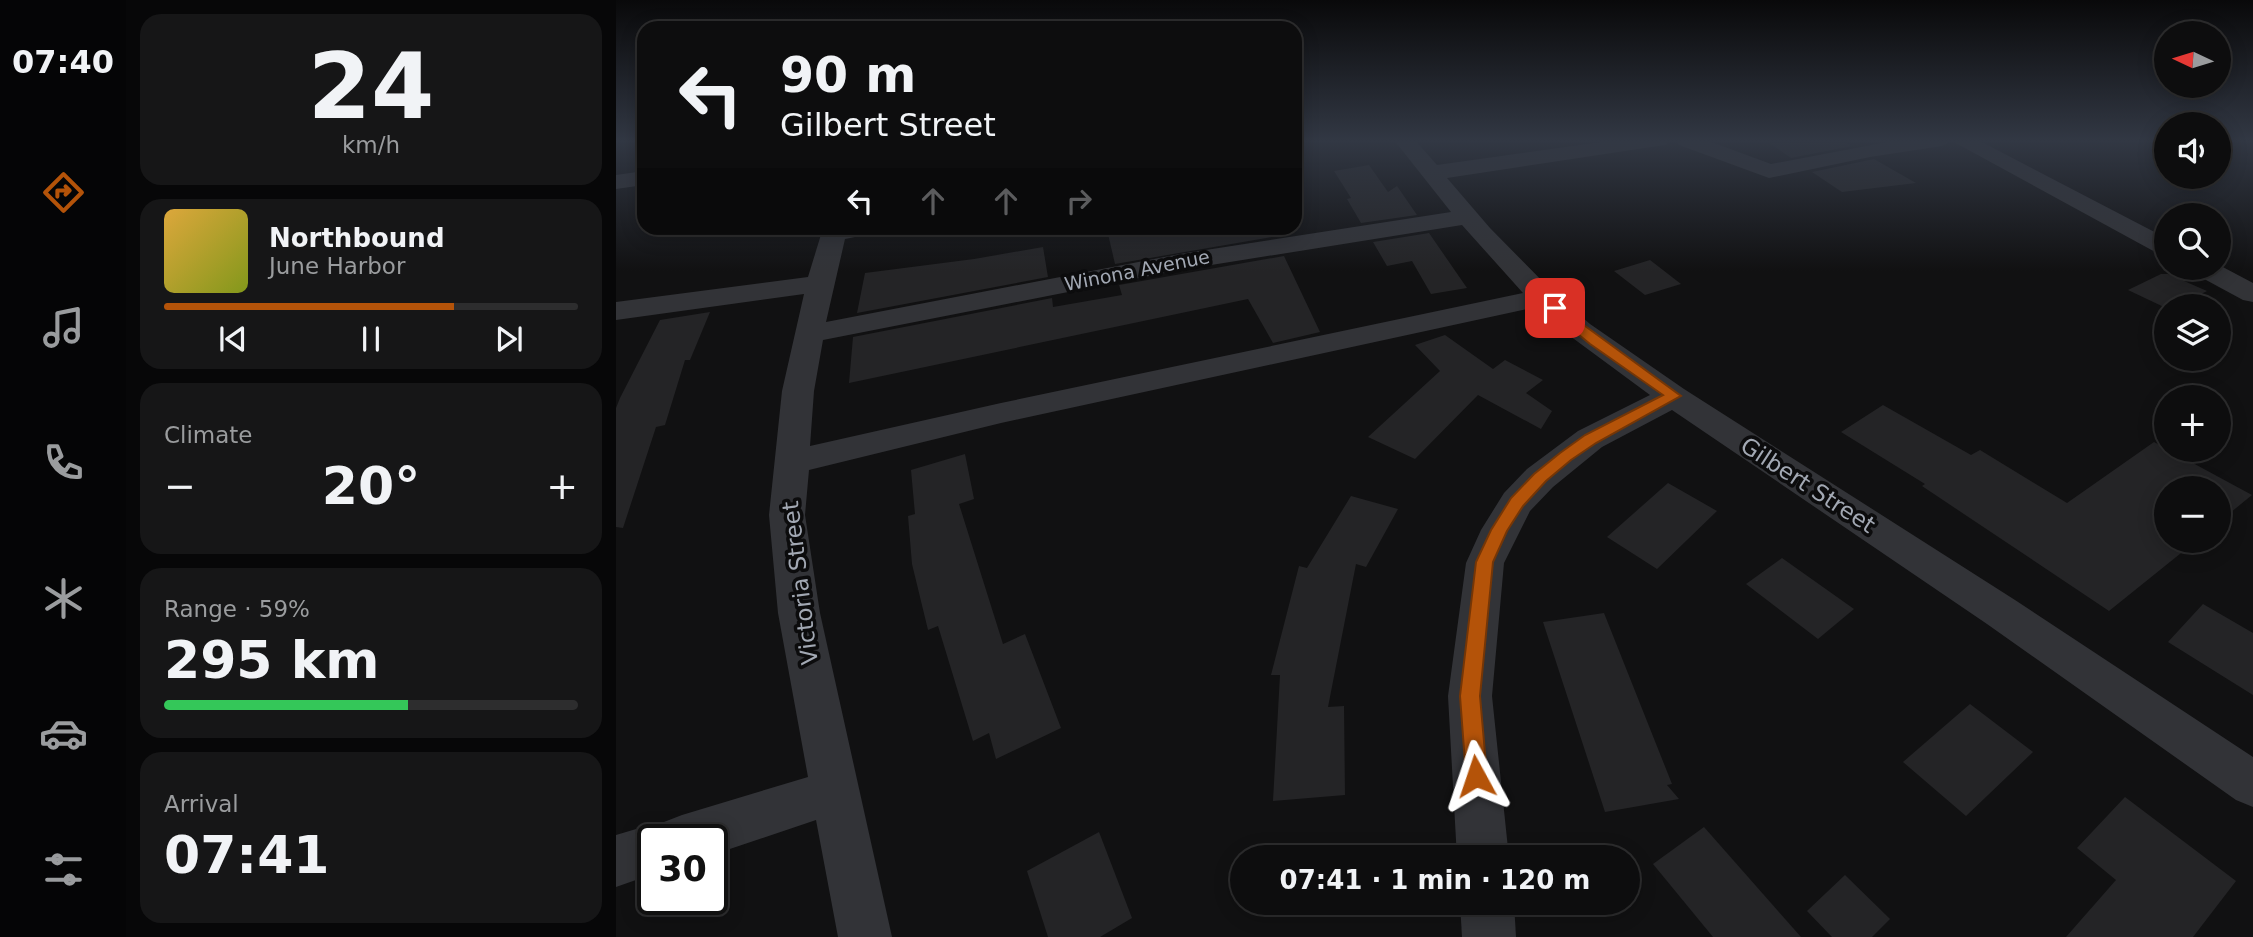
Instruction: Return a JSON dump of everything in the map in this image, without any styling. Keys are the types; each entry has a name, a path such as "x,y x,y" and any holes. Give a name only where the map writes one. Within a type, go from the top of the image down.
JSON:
{"street":[{"name":"Gilbert Street","path":"1441,184 1467,217 1542,297 1580,330 1674,396 2013,620 2253,783"},
{"path":"2045,184 2154,242"},
{"name":"Winona Avenue","path":"808,334 1180,262 1467,217"},
{"name":"Victoria Street","path":"842,235 821,283 808,334 790,463 787,515 799,613 865,937"},
{"path":"2227,280 2253,294"},
{"path":"616,311 821,283"},
{"path":"790,463 1001,413 1542,297"},
{"path":"1482,845 1470,696 1485,562 1511,511 1540,478 1590,439 1674,396"},
{"path":"728,825 836,791"},
{"path":"616,861 637,854"},
{"path":"1488,915 1489,937"}],"building":[{"path":"1342,184 1382,184 1388,192 1397,186 1417,215 1361,223 1347,199 1351,198"},
{"path":"1830,184 1910,184 1842,192"},
{"path":"1429,233 1467,288 1431,294 1412,261 1387,266 1373,242"},
{"path":"1108,235 1278,236 1115,264"},
{"path":"1043,247 1048,277 857,313 865,273"},
{"path":"1284,256 1320,332 1273,343 1248,299 849,383 853,337 1052,298 1053,307 1122,295 1119,285"},
{"path":"1650,260 1681,284 1645,295 1614,271"},
{"path":"2154,277 2154,280 2182,280 2207,291 2201,294 2154,294 2154,302 2128,290"},
{"path":"710,312 690,360 685,360 665,425 656,427 623,528 616,527 616,408 620,398 660,320"},
{"path":"1445,335 1493,369 1505,360 1543,380 1526,393 1552,411 1541,429 1478,395 1415,459 1368,437 1440,371 1415,345"},
{"path":"1883,405 1971,455 1980,450 2067,503 2154,442 2154,462 2191,462 2217,476 2154,476 2154,553 2181,553 2109,611 1922,486 1925,484 1841,432"},
{"path":"965,454 974,499 959,504 1003,644 1025,634 1061,728 996,759 989,733 973,741 938,626 928,630 912,564 908,516 915,514 911,470"},
{"path":"1668,483 1717,511 1657,569 1607,537"},
{"path":"2231,484 2252,495 2231,512"},
{"path":"1351,496 1398,509 1366,567 1356,564 1328,707 1344,706 1345,795 1273,801 1280,675 1271,675 1299,566 1307,568"},
{"path":"1782,558 1854,609 1818,639 1746,584"},
{"path":"2203,604 2253,633 2253,695 2168,642"},
{"path":"1604,613 1672,784 1667,785 1679,799 1605,812 1543,622"},
{"path":"1970,704 2033,752 1966,816 1903,762"},
{"path":"2125,797 2236,881 2193,937 2066,937 2116,880 2077,848"},
{"path":"1704,827 1801,937 1713,937 1653,864"},
{"path":"1099,832 1132,918 1100,937 1048,937 1027,871"},
{"path":"1845,875 1890,919 1872,937 1832,937 1807,911"}],"route":[{"path":"1476,776 1470,696 1485,562 1500,530 1517,502 1566,456 1590,439 1674,396 1595,341 1555,308"}]}
